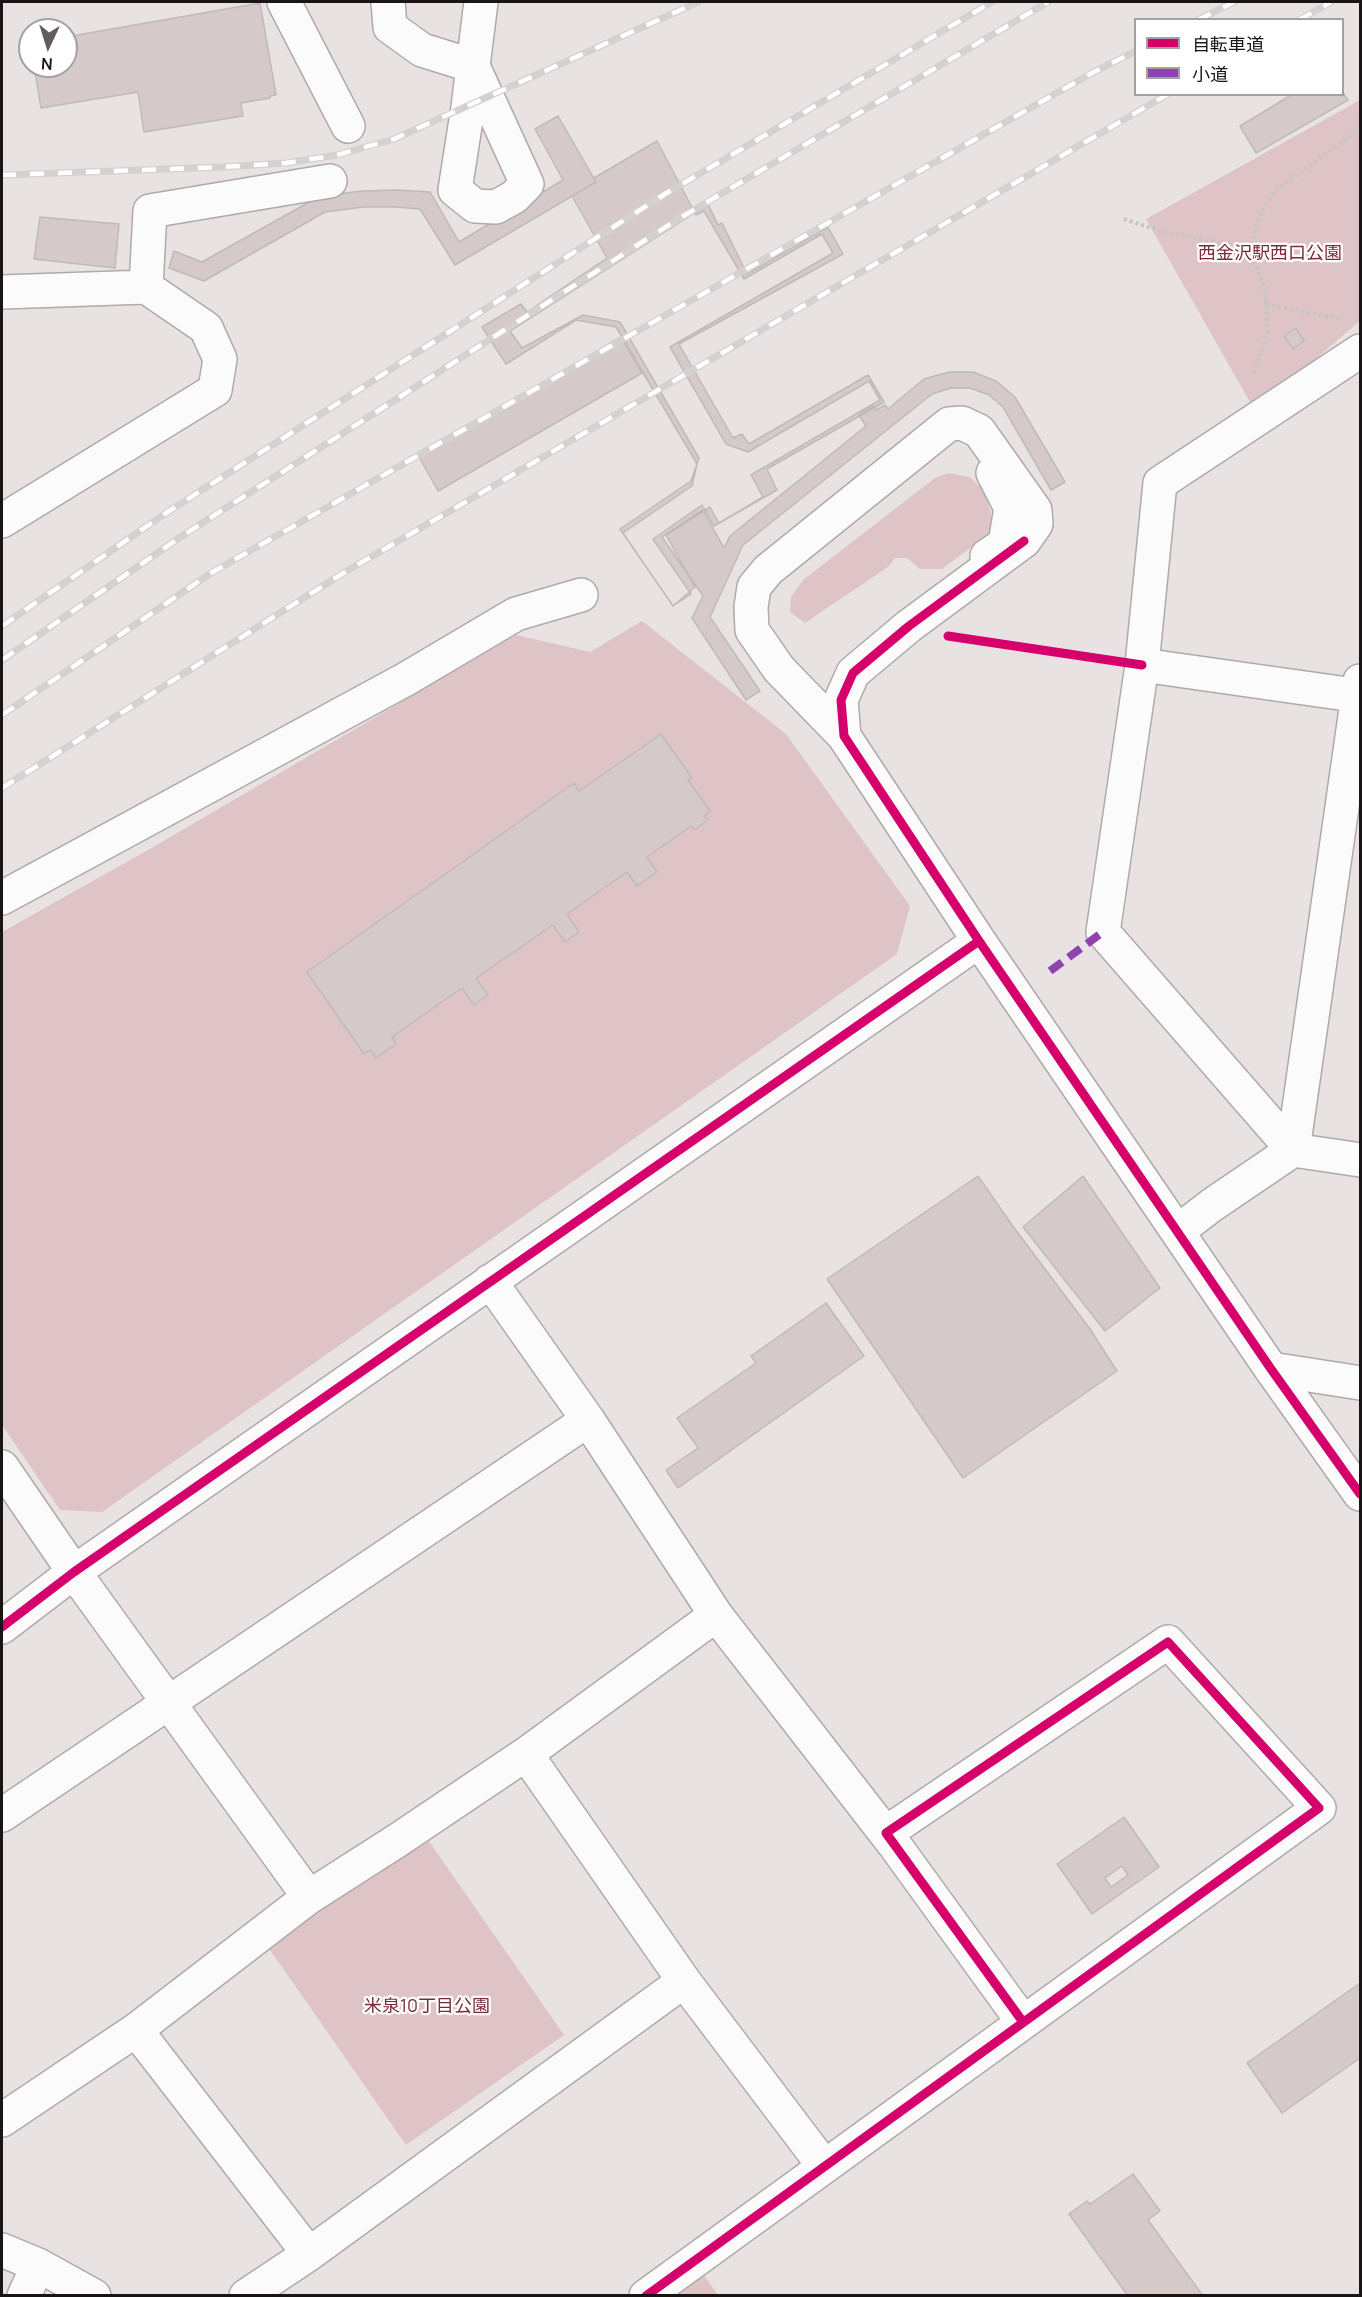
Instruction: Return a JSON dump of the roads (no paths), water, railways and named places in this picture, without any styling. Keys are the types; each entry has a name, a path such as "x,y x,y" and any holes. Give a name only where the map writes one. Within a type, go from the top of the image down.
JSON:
{"street":[{"path":"284,2 348,126"},
{"path":"388,2 390,27 422,50 473,66 481,2"},
{"path":"146,287 150,211 330,181"},
{"path":"2,292 146,287 206,328 220,359 215,390 2,521"},
{"path":"1360,351 1160,483 1142,665 1103,932 1293,1150 1360,1160"},
{"path":"844,736 857,644 1005,544 1011,508 975,440 945,431 763,579 752,630 779,669 844,736 979,941 1271,1369 1360,1494"},
{"path":"2,898 406,679 516,614 581,595"},
{"path":"1142,665 1360,691 1293,1150 1178,1231"},
{"path":"2,1627 74,1572 979,941"},
{"path":"490,1281 588,1420 716,1615 893,1843"},
{"path":"1271,1369 1360,1383"},
{"path":"2,1815 588,1420"},
{"path":"2,1467 74,1572 309,1897"},
{"path":"2,2120 136,2030 309,1897 526,1754 716,1615"},
{"path":"646,2295 1319,1808 1168,1642 886,1833 1023,2022"},
{"path":"526,1754 684,1981 824,2166"},
{"path":"246,2295 309,2254 684,1981"},
{"path":"136,2030 309,2254"},
{"path":"2,2250 38,2265 94,2295"},
{"path":"24,2295 38,2265"}],"railway":[{"path":"2,175 223,167 286,163 337,155 394,139 698,2"},
{"path":"2,626 166,513 665,194 992,2"},
{"path":"2,660 182,536 680,218 1048,2"},
{"path":"1202,18 1234,2"},
{"path":"1303,18 1331,2"},
{"path":"2,715 211,573 1092,73 1134,52"},
{"path":"2,788 345,572 1165,96"}],"park label":[{"name":"西金沢駅西口公園","path":"1270,254"},
{"name":"米泉10丁目公園","path":"427,2007"}]}
